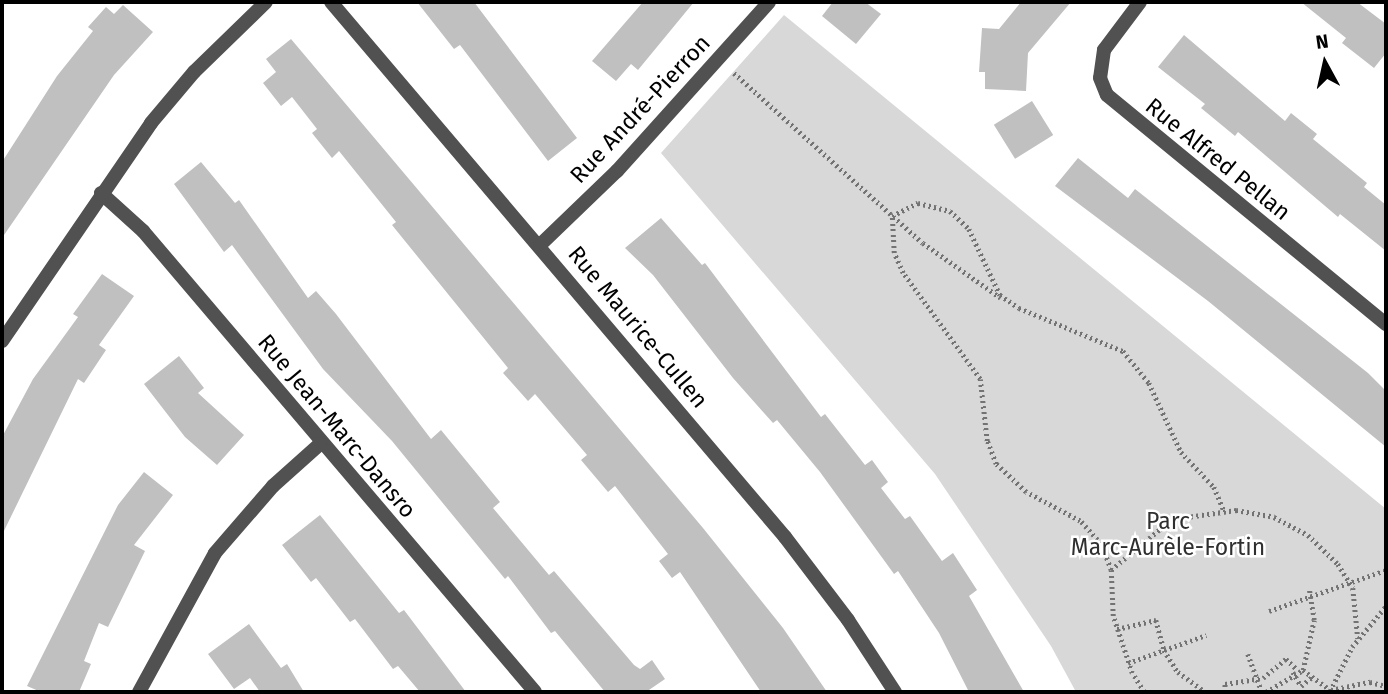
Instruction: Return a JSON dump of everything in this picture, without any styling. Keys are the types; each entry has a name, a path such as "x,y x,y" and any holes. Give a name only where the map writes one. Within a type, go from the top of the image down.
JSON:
{"street":[{"path":"2,341 101,193 180,88 266,2"},
{"name":"Rue Maurice-Cullen","path":"331,2 540,245 785,537 849,620 895,692"},
{"name":"Rue André-Pierron","path":"540,245 636,151 769,2"},
{"name":"Rue Alfred Pellan","path":"1140,2 1104,50 1100,78 1107,94 1386,324"},
{"name":"Rue Jean-Marc-Dansro","path":"101,193 143,231 320,444 535,692"},
{"path":"143,691 215,553 273,486 320,444"}],"path":[{"path":"734,73 892,216 962,273 1008,302 1112,345 1131,359 1150,383 1181,452 1214,486 1224,510"},
{"path":"892,216 919,203 941,206 959,216 996,289 1008,302"},
{"path":"892,216 894,253 903,273 966,354 981,379 987,441 996,464 1026,492 1080,521 1101,544 1111,570 1111,601 1117,629 1128,663 1144,692"},
{"path":"1111,570 1172,522 1224,510 1252,511 1297,527 1322,547 1348,580 1357,603 1357,639"},
{"path":"1269,611 1310,592 1386,570"},
{"path":"1310,592 1314,620 1310,645 1295,683 1301,689 1312,677"},
{"path":"1330,691 1357,639 1386,606"},
{"path":"1117,629 1156,620 1164,650 1185,682 1206,692"},
{"path":"1128,663 1206,635"},
{"path":"1248,654 1264,692 1298,671"},
{"path":"1224,692 1225,684 1258,680 1286,659 1298,671 1312,677 1330,691"},
{"path":"1330,691 1370,682 1386,686"}],"green space":[{"name":"Parc Marc-Aurèle-Fortin","path":"784,15 1386,509 1386,692 1076,692 1051,646 935,474 661,153"}],"building":[{"path":"417,2 474,2 577,138 548,161 460,45 454,49"},
{"path":"643,2 694,2 638,70 631,64 616,81 592,61"},
{"path":"833,2 865,2 881,14 856,44 822,16"},
{"path":"1021,2 1071,2 1028,53 1026,91 985,89 985,72 979,72 982,28 999,29"},
{"path":"1301,2 1357,2 1386,24 1386,53 1374,68 1342,43 1346,38"},
{"path":"123,5 153,32 114,75 2,238 2,162 57,76 93,31 88,27 106,7 114,14"},
{"path":"1184,35 1285,121 1291,113 1317,134 1313,139 1367,183 1364,187 1386,205 1386,251 1340,214 1338,217 1238,132 1235,136 1201,108 1205,104 1158,67"},
{"path":"291,39 703,528 783,628 827,692 761,692 680,572 672,578 659,561 668,554 615,486 608,492 581,460 587,455 535,394 528,401 503,373 508,368 392,225 396,222 339,151 332,158 312,133 317,129 292,97 281,106 263,83 276,72 266,59"},
{"path":"1032,101 1053,135 1015,159 994,125"},
{"path":"1078,158 1128,198 1135,189 1368,373 1386,391 1386,447 1208,301 1055,186"},
{"path":"201,162 235,203 239,200 308,298 316,291 336,314 431,439 441,430 500,502 493,508 549,575 554,571 634,665 640,669 652,660 665,679 646,692 605,692 555,631 551,633 508,576 505,579 392,441 323,369 232,245 224,252 174,184"},
{"path":"661,218 702,265 705,263 821,417 825,414 865,465 872,460 888,482 881,488 905,519 910,516 942,561 953,553 977,590 969,596 1024,692 969,692 939,633 898,571 894,574 820,472 777,420 773,423 733,378 653,275 625,248"},
{"path":"102,274 134,296 99,345 106,350 84,383 78,379 2,535 2,437 33,379 78,317 73,314"},
{"path":"179,356 204,388 198,393 244,435 217,465 185,437 144,384"},
{"path":"144,472 173,495 134,545 145,551 108,627 99,623 84,661 91,664 79,692 41,692 27,686 118,505"},
{"path":"320,515 399,613 404,610 466,692 420,692 398,666 393,669 355,619 350,622 316,578 311,582 282,545"},
{"path":"249,624 281,668 287,664 304,692 260,692 250,678 234,689 208,654"}]}
